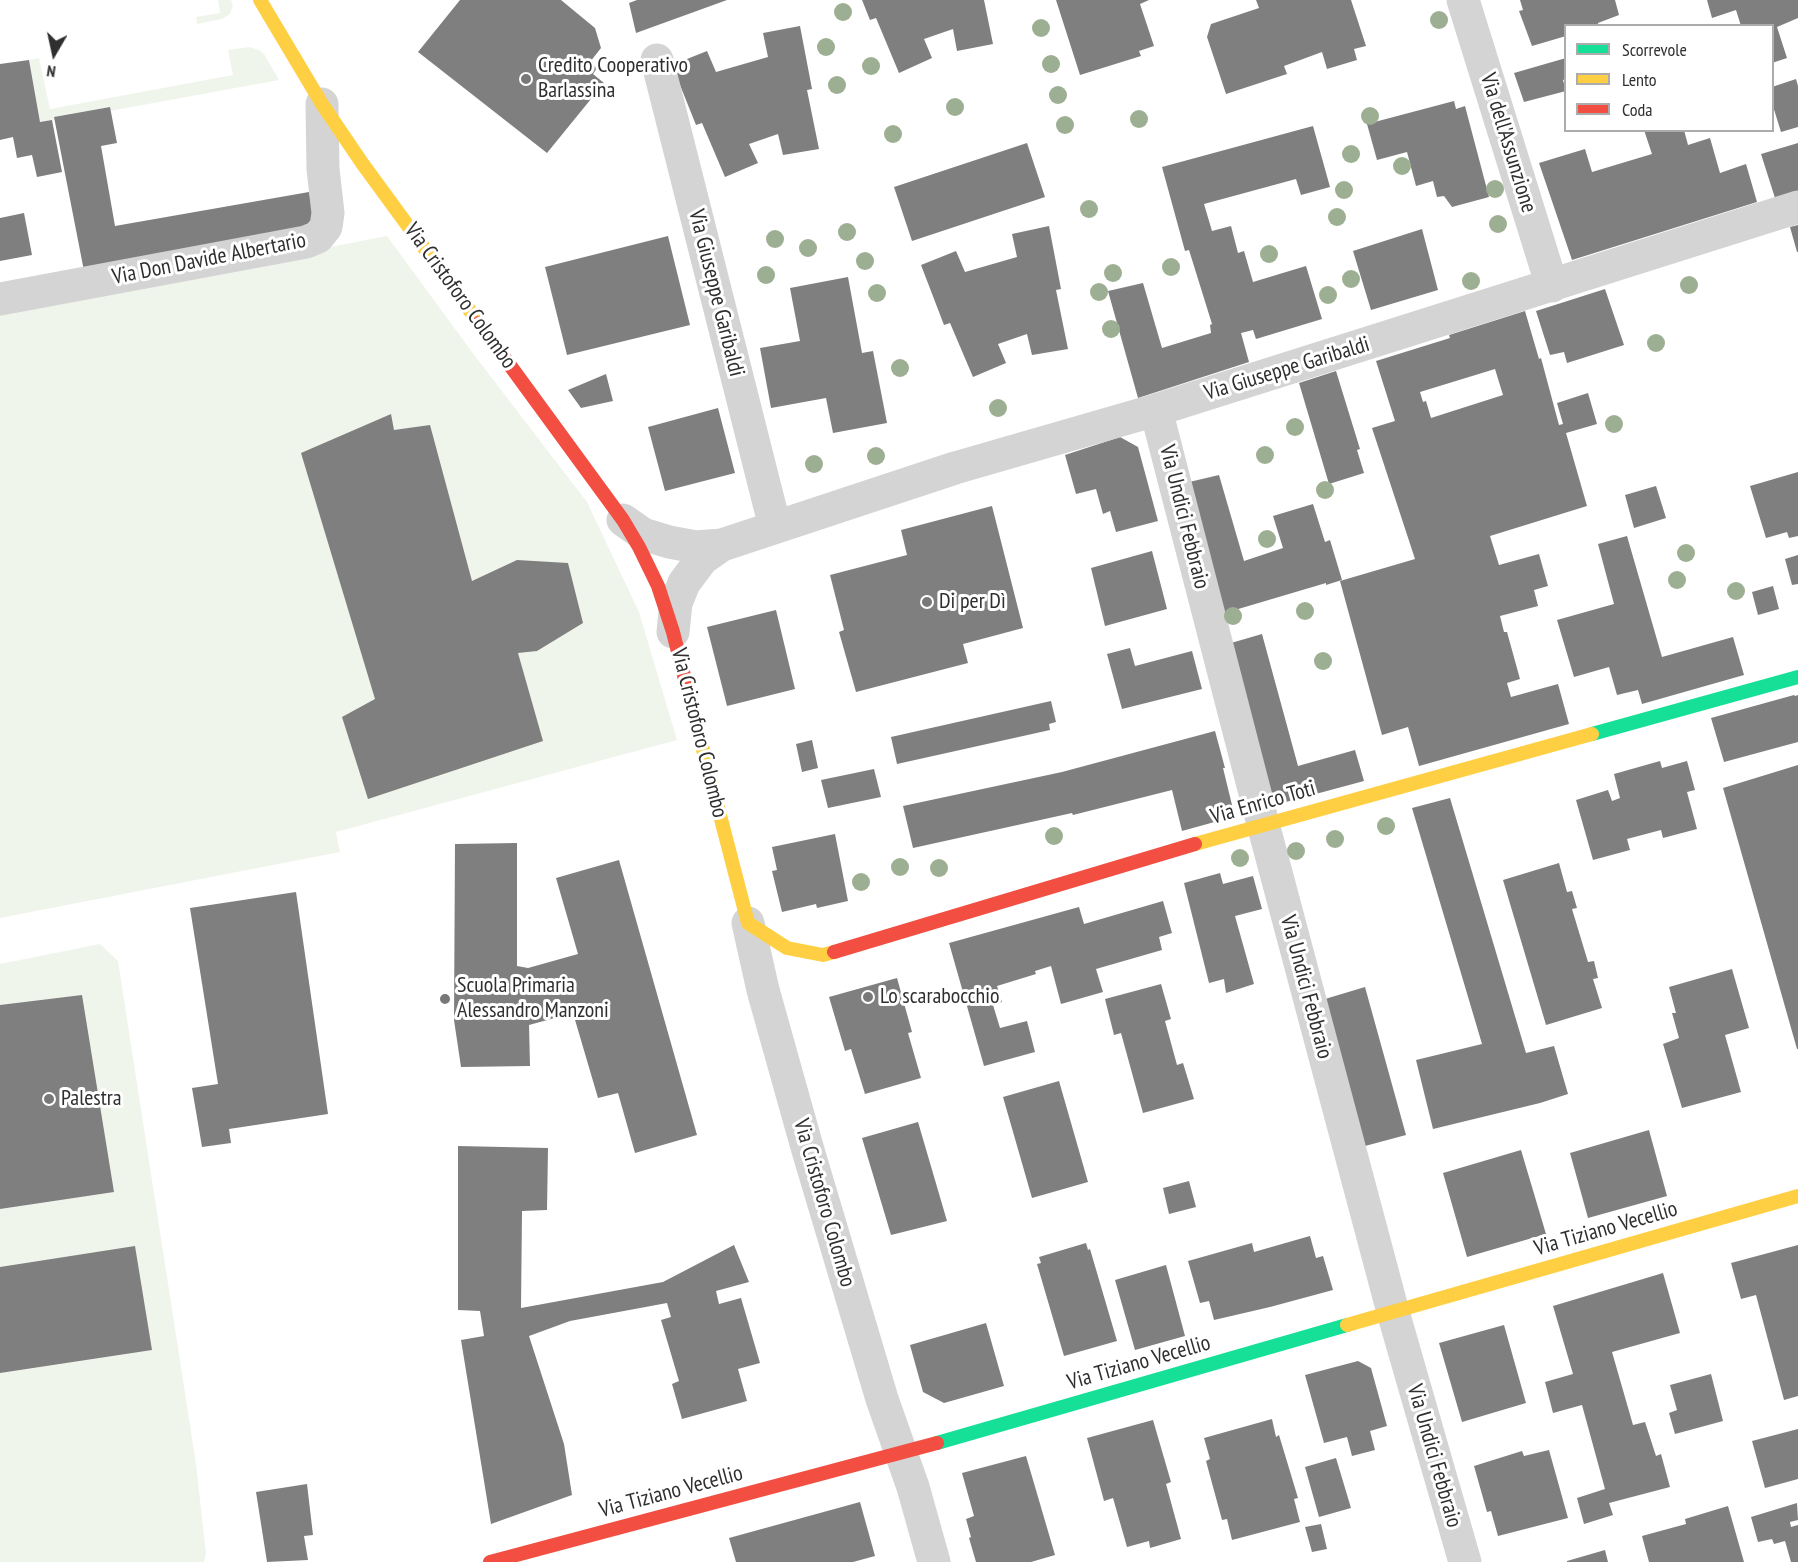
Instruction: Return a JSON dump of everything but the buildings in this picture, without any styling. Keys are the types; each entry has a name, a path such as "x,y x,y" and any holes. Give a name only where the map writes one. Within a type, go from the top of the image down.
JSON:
{"street":[{"name":"Via Cristoforo Colombo","path":"260,0 322,104 623,520 658,586 673,632 763,990 807,1147 882,1399 913,1487 934,1562"},
{"name":"Via dell'Assunzione","path":"1463,0 1552,286"},
{"name":"Via Giuseppe Garibaldi","path":"657,60 775,527"},
{"name":"Via Don Davide Albertario","path":"0,299 306,242 318,237 326,227 328,213 323,169 322,104"},
{"name":"Via Giuseppe Garibaldi","path":"623,520 643,534 669,542 696,547 722,545 955,468 1156,411 1798,207"},
{"name":"Via Undici Febbraio","path":"1156,411 1393,1312 1465,1562"},
{"name":"Via Giuseppe Garibaldi","path":"673,632 676,603 684,583 702,559 722,545"},
{"name":"Via Enrico Toti","path":"748,923 787,948 823,955 1263,824 1798,677"},
{"name":"Via Tiziano Vecellio","path":"490,1562 901,1452 1798,1196"}],"shaded area":[{"path":"218,0 231,0 233,5 230,14 222,19 197,24 196,17 220,13"},
{"path":"249,47 264,54 279,80 110,111 109,107 40,122 29,60 39,58 50,109 233,75 228,50"},
{"path":"387,236 587,502 639,612 677,740 336,832 340,852 0,918 0,311"},
{"path":"100,944 118,961 196,1464 206,1554 204,1562 0,1562 0,964"}],"traffic: fast":[{"path":"1592,734 1798,677"},
{"path":"937,1443 1347,1325"}],"traffic: slow":[{"path":"260,0 322,104 362,163 479,323"},
{"path":"695,719 748,923 787,948 823,955 834,952"},
{"path":"1195,844 1592,734"},
{"path":"1347,1325 1798,1196"}],"traffic: jam":[{"path":"479,323 623,520 639,547 658,586 673,632 695,719"},
{"path":"834,952 1195,844"},
{"path":"490,1562 937,1443"}],"place":[{"name":"Credito Cooperativo Barlassina","path":"526,79"},
{"name":"Di per Dì","path":"927,602"},
{"name":"Lo scarabocchio","path":"868,997"},
{"name":"Scuola Primaria Alessandro Manzoni","path":"445,999"},
{"name":"Palestra","path":"49,1099"}]}
